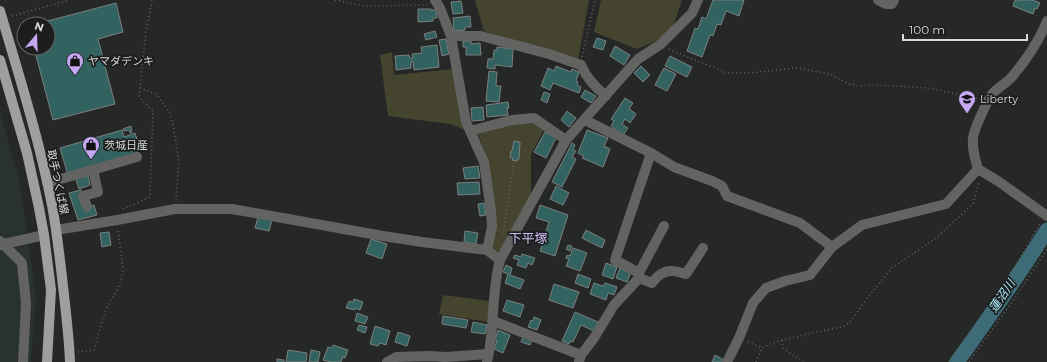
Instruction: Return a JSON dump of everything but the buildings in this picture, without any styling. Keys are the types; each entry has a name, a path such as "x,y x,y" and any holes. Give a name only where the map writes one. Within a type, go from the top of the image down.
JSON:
{"main road":[{"name":"取手つくば線","path":"0,11 3,29 33,123 47,183 56,230 69,339 70,362"},
{"path":"0,60 27,153 44,235 51,290 47,362"}],"street":[{"path":"387,362 396,356 488,358 493,321 496,273 500,260 566,140 638,59 661,44 692,13 698,0"},
{"path":"878,0 886,4 892,4 894,0"},
{"path":"438,4 451,36 466,122 484,162 492,227 487,250"},
{"path":"1046,216 998,181 978,169 974,157 972,137 987,101 994,92 1010,79 1031,52 1047,21"},
{"path":"451,36 481,36 549,54 581,65 599,90 606,96"},
{"path":"470,131 512,120 534,118 566,140"},
{"path":"585,120 651,153 674,167 722,186 727,196 800,223 832,247"},
{"path":"651,153 615,260 652,283 664,272 670,270 686,274 703,248"},
{"path":"47,183 137,157"},
{"path":"727,362 739,338 753,303 766,288 810,275 832,247 862,225 946,204 978,169"},
{"path":"86,207 83,196 98,192 93,170"},
{"path":"56,230 175,209 232,209 382,236 487,250 500,260"},
{"path":"493,321 580,359 614,305 639,275 664,226"},
{"path":"0,245 44,235"},
{"path":"0,241 22,264 26,304 23,362"}],"path":[{"path":"12,16 69,0"},
{"path":"123,209 150,197 153,111 139,97 139,88 146,31 152,0"},
{"path":"335,0 364,6 438,4"},
{"path":"581,65 595,0"},
{"path":"661,44 673,51 728,73 749,73 797,68 830,74 849,84 858,86 875,85 928,88 987,101"},
{"path":"139,88 156,94 170,111 179,161 175,209"},
{"path":"503,234 514,161"},
{"path":"756,362 762,348 775,342 812,332 845,326 851,322 865,301 892,268 936,238 972,204 980,178 978,169"},
{"path":"949,362 976,326 1046,216"},
{"path":"78,352 94,350 107,310 118,288 122,275 123,269 117,220"},
{"path":"970,362 1047,249"},
{"path":"739,338 762,348"},
{"path":"782,340 783,348 803,362"}],"shaded area":[{"path":"475,0 589,0 578,60 484,31"},
{"path":"601,0 682,0 673,26 663,38 637,49 594,32"},
{"path":"392,52 394,75 453,69 466,128 463,129 450,124 388,116 380,55"},
{"path":"0,112 20,183 36,297 31,362 0,362"},
{"path":"535,123 545,128 531,154 531,196 503,251 496,251 491,247 488,159 478,134 512,124"},
{"path":"443,295 490,301 488,322 439,314"}],"waterway":[{"name":"蓮沼川","path":"957,362 1003,297 1047,230"}],"place":[{"name":"ヤマダデンキ","path":"75,76"},
{"name":"Liberty","path":"967,114"},
{"name":"茨城日産","path":"91,160"}],"district":[{"name":"下平塚","path":"528,238"}]}
